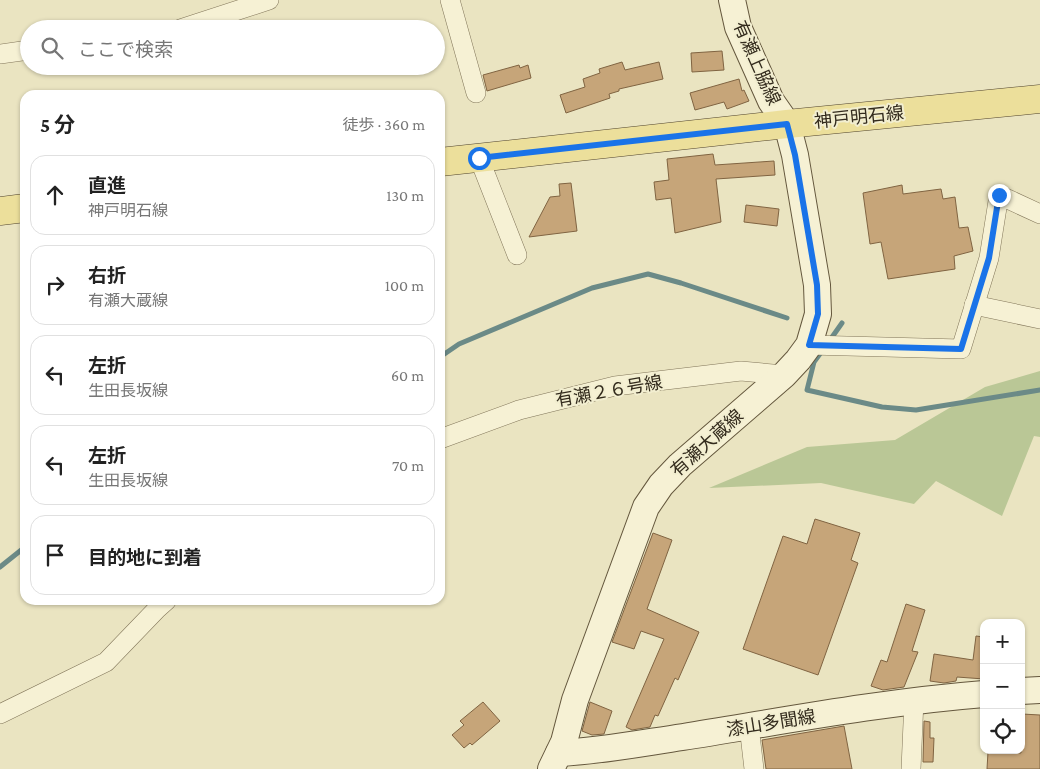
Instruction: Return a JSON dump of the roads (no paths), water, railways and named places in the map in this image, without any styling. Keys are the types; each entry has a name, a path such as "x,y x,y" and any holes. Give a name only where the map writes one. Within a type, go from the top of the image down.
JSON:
{"main road":[{"name":"有瀬上脇線","path":"732,0 738,27 771,101 787,124"},
{"name":"神戸明石線","path":"445,161 787,124 1040,99"},
{"name":"有瀬大蔵線","path":"555,761 564,742 575,700 646,507 661,485 680,465 784,375 809,345 818,314 817,285 795,155 787,124"},
{"path":"0,211 20,209"},
{"path":"1025,691 1040,690"},
{"name":"漆山多聞線","path":"555,761 580,752 914,700 980,694"}],"street":[{"path":"208,20 269,0"},
{"path":"450,0 476,93"},
{"path":"0,54 20,51"},
{"path":"479,158 517,254"},
{"path":"809,345 961,349 989,258 999,195 1040,214"},
{"path":"974,305 1040,319"},
{"name":"有瀬２６号線","path":"445,437 519,410 615,386 741,372 784,375"},
{"path":"0,714 106,662 161,605"},
{"path":"911,769 914,700"},
{"path":"749,726 754,769"}],"waterway":[{"path":"445,354 459,344 592,288 648,274 787,318"},
{"path":"830,340 842,323"},
{"path":"822,351 814,362 807,390 882,407 916,410 1040,390"},
{"path":"0,567 20,551"}]}
